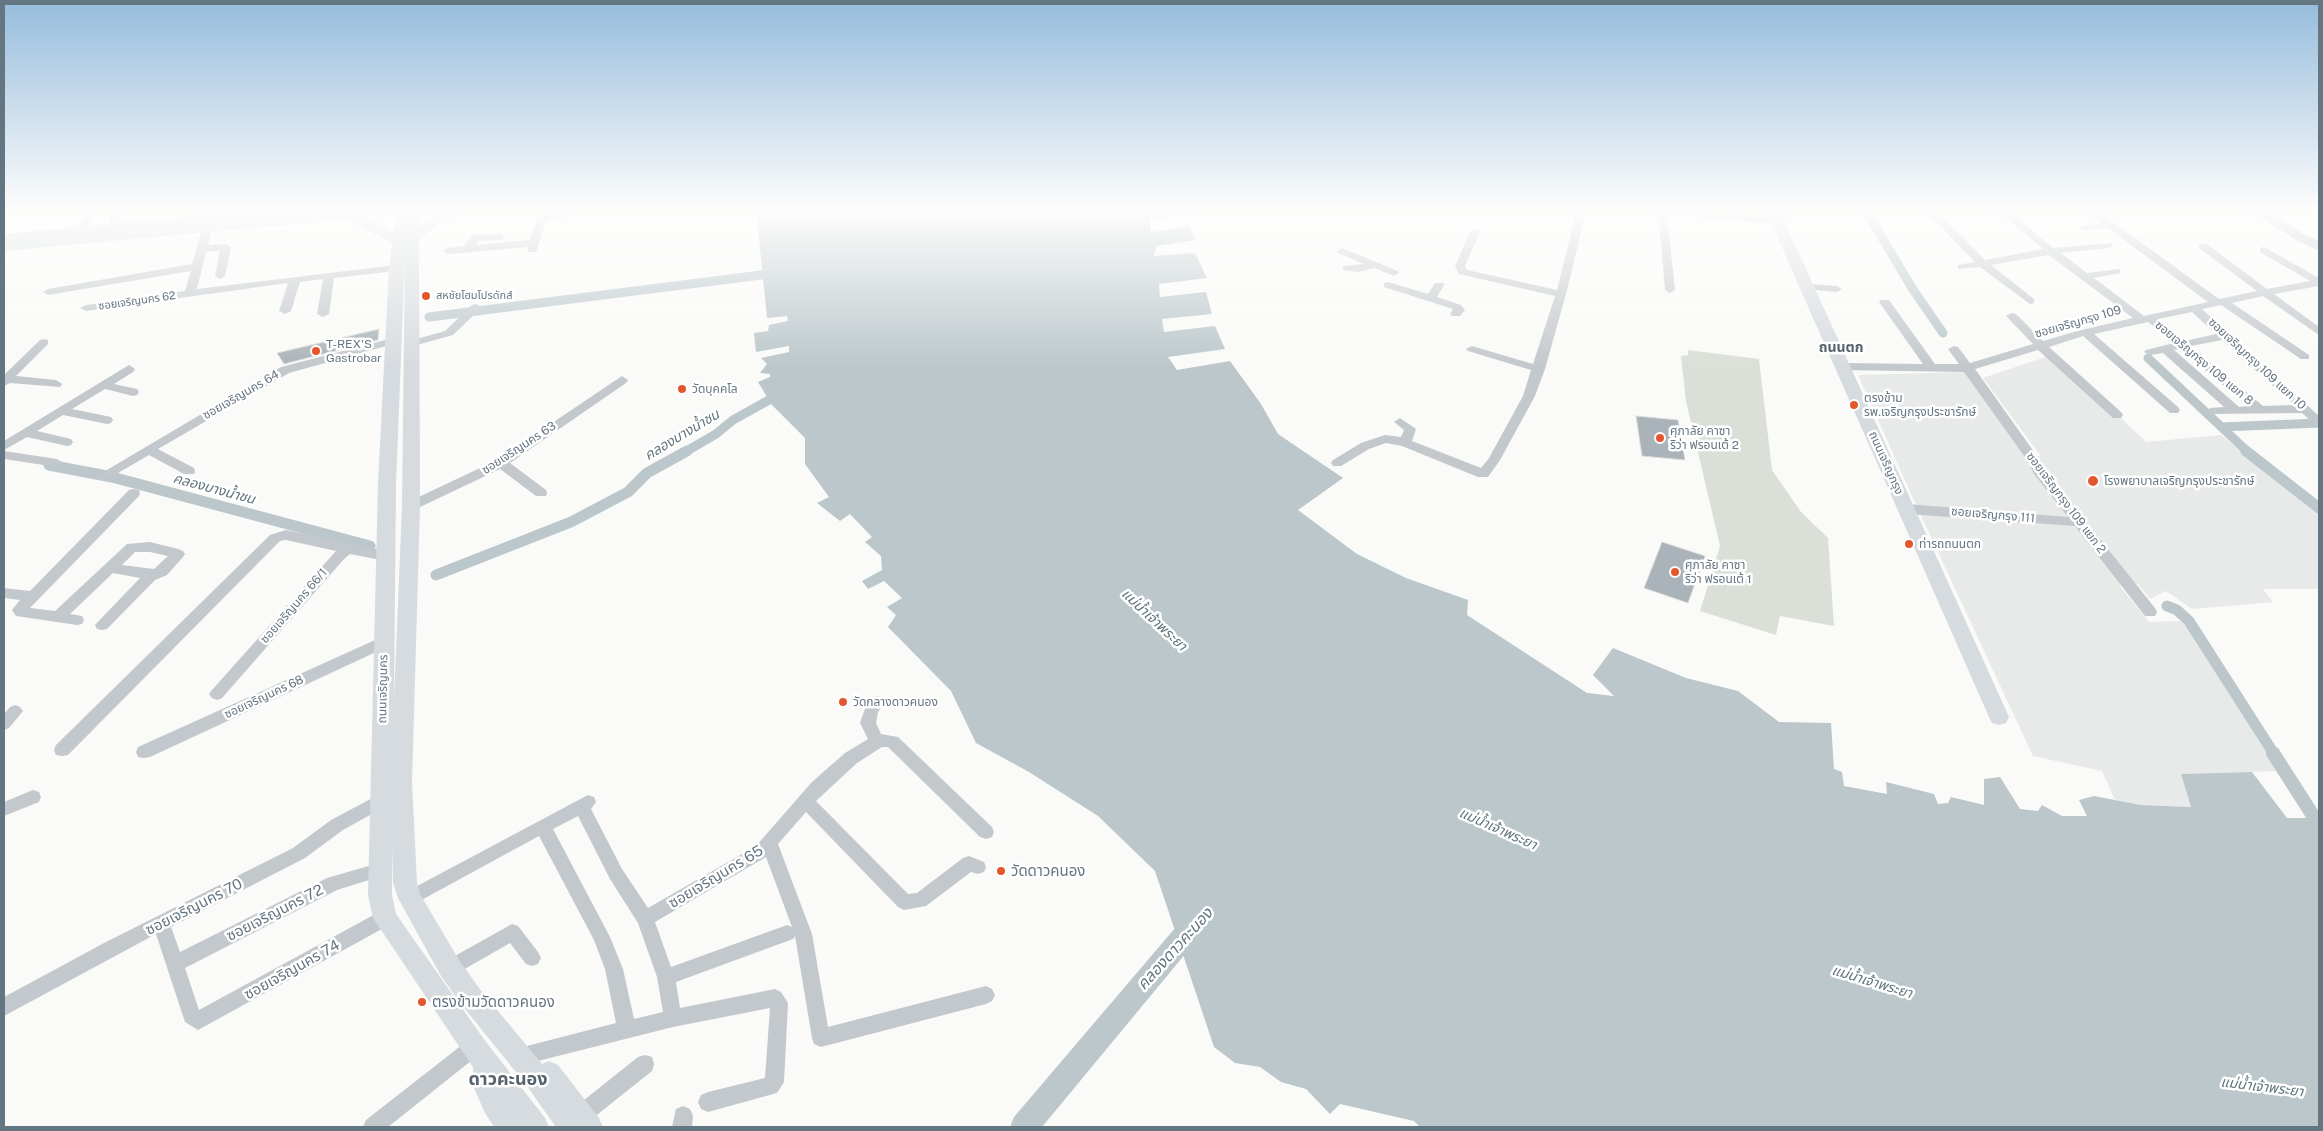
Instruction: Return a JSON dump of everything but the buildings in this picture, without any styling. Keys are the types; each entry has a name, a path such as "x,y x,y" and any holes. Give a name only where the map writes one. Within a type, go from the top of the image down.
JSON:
{"main road":[{"name":"ถนนเจริญนคร","path":"398,262 396,268 403,342 411,506 401,782 405,883 410,898 450,968 470,996 526,1054 555,1103 581,1123"},
{"name":"ถนนเจริญนคร","path":"405,262 403,342 387,513 380,801 380,895 385,918 480,1055"},
{"name":"ถนนเจริญกรุง","path":"1796,262 1999,718"},
{"path":"387,513 411,506"},
{"path":"526,1054 581,1123"},
{"path":"480,1055 494,1104 526,1125"}],"street":[{"path":"190,294 197,262"},
{"path":"220,276 223,262"},
{"path":"1367,262 1394,273"},
{"path":"1462,262 1460,266 1463,272 1561,294"},
{"path":"1338,463 1376,441 1385,439 1404,442 1483,474 1494,460 1529,396 1539,368 1569,262"},
{"path":"1667,262 1670,290"},
{"path":"1962,267 1989,262"},
{"name":"ซอยเจริญกรุง 109 แยก 8","path":"2066,262 2183,345 2259,409"},
{"path":"2163,262 2220,302 2305,357"},
{"path":"2225,262 2319,332"},
{"path":"2284,262 2319,283"},
{"path":"1982,263 2030,301"},
{"path":"1347,268 1358,269 1375,265"},
{"path":"48,292 196,267"},
{"name":"ซอยเจริญนคร 62","path":"86,308 295,279 396,268"},
{"path":"2085,276 2116,271"},
{"path":"322,314 329,275"},
{"path":"285,312 295,279"},
{"name":"ซอยเจริญกรุง 109","path":"1844,367 1967,368 2042,347 2084,332 2266,292 2319,283"},
{"path":"1388,285 1457,307 1459,310 1456,314"},
{"path":"1430,298 1440,285"},
{"path":"1808,287 1837,289"},
{"path":"1885,302 1931,367"},
{"name":"ซอยเจริญกรุง 109 แยก 10","path":"2194,308 2227,336 2319,422"},
{"name":"ซอยเจริญนคร 64","path":"105,475 285,370 449,332 472,311"},
{"path":"2012,316 2042,347 2117,414"},
{"path":"2084,332 2174,410"},
{"path":"2150,352 2227,336"},
{"path":"6,381 44,342"},
{"path":"2164,348 2235,410"},
{"path":"1472,349 1539,368"},
{"name":"ซอยเจริญกรุง 109 แยก 2","path":"1954,349 2033,459 2039,471 2150,612"},
{"path":"4,446 129,369"},
{"name":"ซอยเจริญนคร 63","path":"411,506 501,463 622,380"},
{"path":"6,381 56,384"},
{"path":"104,384 134,392"},
{"path":"2214,412 2259,409 2305,409"},
{"path":"62,410 107,420"},
{"path":"1400,422 1410,429 1409,436 1404,442"},
{"path":"25,433 67,442"},
{"path":"150,450 189,471"},
{"path":"4,455 57,463"},
{"path":"501,463 541,493"},
{"path":"77,620 19,611 134,493"},
{"name":"ซอยเจริญกรุง 111","path":"1907,509 2079,522"},
{"path":"62,750 275,538 286,535 386,556"},
{"path":"58,617 133,546 177,552 177,556 162,571 152,574 110,568"},
{"name":"ซอยเจริญนคร 66/1","path":"217,694 328,568 348,549"},
{"path":"102,625 152,574"},
{"path":"4,594 32,596"},
{"name":"ซอยเจริญนคร 68","path":"144,752 384,642"},
{"path":"877,702 872,710 868,724 876,741 884,739 892,741 986,832"},
{"path":"4,724 16,711"},
{"name":"ซอยเจริญนคร 65","path":"644,919 762,851 806,802 844,764 876,741"},
{"path":"4,810 33,797"},
{"name":"ซอยเจริญนคร 70","path":"4,1007 112,948 299,853 337,825 380,801"},
{"path":"806,802 904,902 918,902 969,863 978,867"},
{"path":"410,898 585,804 616,874 644,919 666,977 672,1018"},
{"path":"542,827 604,945 614,969 627,1029"},
{"path":"770,844 803,934 821,1038 986,995"},
{"name":"ซอยเจริญนคร 72","path":"174,964 333,884 379,870"},
{"name":"ซอยเจริญนคร 74","path":"174,964 192,1016 198,1021 385,918"},
{"path":"162,924 174,964"},
{"path":"450,968 512,932 532,958"},
{"path":"666,977 787,933"},
{"path":"526,1054 672,1018 775,998 779,1003 774,1082 770,1086 708,1102"},
{"path":"373,1127 480,1055"},
{"path":"581,1123 645,1064"}],"shaded area":[{"path":"1688,350 1759,359 1772,470 1801,512 1828,538 1834,626 1780,616 1776,635 1700,611 1720,546 1686,401 1681,356 1688,355"},
{"path":"2054,354 2146,442 2221,435 2319,512 2319,589 2263,589 2273,602 2192,609 2166,591 2150,599 2138,584 2119,585 2149,622 2183,621 2278,771 2181,774 2191,807 2141,805 2115,800 2102,771 2033,756 1916,505 1858,375 1966,372 2027,457 2041,456 1983,378"}],"water":[{"name":"แม่น้ำเจ้าพระยา","path":"761,262 1199,262 1207,278 1159,284 1160,297 1206,292 1212,314 1162,319 1164,332 1215,326 1225,349 1168,357 1177,370 1230,361 1261,404 1278,434 1343,478 1298,510 1357,554 1406,578 1468,600 1467,615 1587,693 1614,696 1593,675 1613,648 1686,678 1738,691 1779,722 1831,723 1834,769 1842,772 1844,786 1887,794 1886,782 1934,794 1938,804 1948,803 1951,797 1984,805 1984,779 2000,777 2020,809 2038,811 2042,805 2062,816 2087,816 2079,800 2094,796 2141,805 2191,807 2181,774 2252,772 2287,818 2319,818 2319,1127 1420,1127 1414,1121 1340,1104 1330,1114 1306,1089 1281,1082 1260,1067 1235,1063 1214,1047 1155,871 1098,816 1029,772 976,743 951,691 888,627 896,615 887,607 902,598 884,581 868,589 862,581 882,570 881,556 865,542 872,537 850,514 840,521 817,503 829,497 805,464 805,438 772,405 758,382 770,377 770,374 760,373 767,364 761,358 789,352 789,346 756,352 754,333 768,331 769,325 788,321 787,316 767,318"}],"waterway":[{"path":"1896,262 1943,333"},
{"path":"429,317 777,273"},
{"path":"2148,358 2221,427"},
{"name":"คลองบางน้ำชน","path":"685,452 716,434 733,420 769,400 783,397"},
{"path":"2221,427 2319,423"},
{"path":"2221,427 2248,452"},
{"name":"คลองบางน้ำชน","path":"436,575 571,522 628,492 647,473 687,451"},
{"path":"2246,451 2319,508"},
{"name":"คลองบางน้ำชน","path":"49,465 112,477 370,546"},
{"path":"2167,606 2177,610 2189,621 2274,754"},
{"path":"2273,753 2319,825"},
{"name":"คลองดาวคะนอง","path":"1024,1127 1196,922"}],"place":[{"name":"สหชัยโฮมโปรดักส์","path":"426,296"},
{"name":"T-REX'S Gastrobar","path":"316,351"},
{"name":"วัดบุคคโล","path":"682,389"},
{"name":"ตรงข้าม รพ.เจริญกรุงประชารักษ์","path":"1854,405"},
{"name":"ศุภาลัย คาซา ริว่า ฟรอนเต้ 2","path":"1660,438"},
{"name":"โรงพยาบาลเจริญกรุงประชารักษ์","path":"2093,481"},
{"name":"ท่ารถถนนตก","path":"1909,544"},
{"name":"ศุภาลัย คาซา ริว่า ฟรอนเต้ 1","path":"1675,572"},
{"name":"วัดกลางดาวคนอง","path":"843,702"},
{"name":"วัดดาวคนอง","path":"1001,871"},
{"name":"ตรงข้ามวัดดาวคนอง","path":"422,1002"}],"district":[{"name":"ถนนตก","path":"1841,348"},
{"name":"ดาวคะนอง","path":"508,1079"}]}
